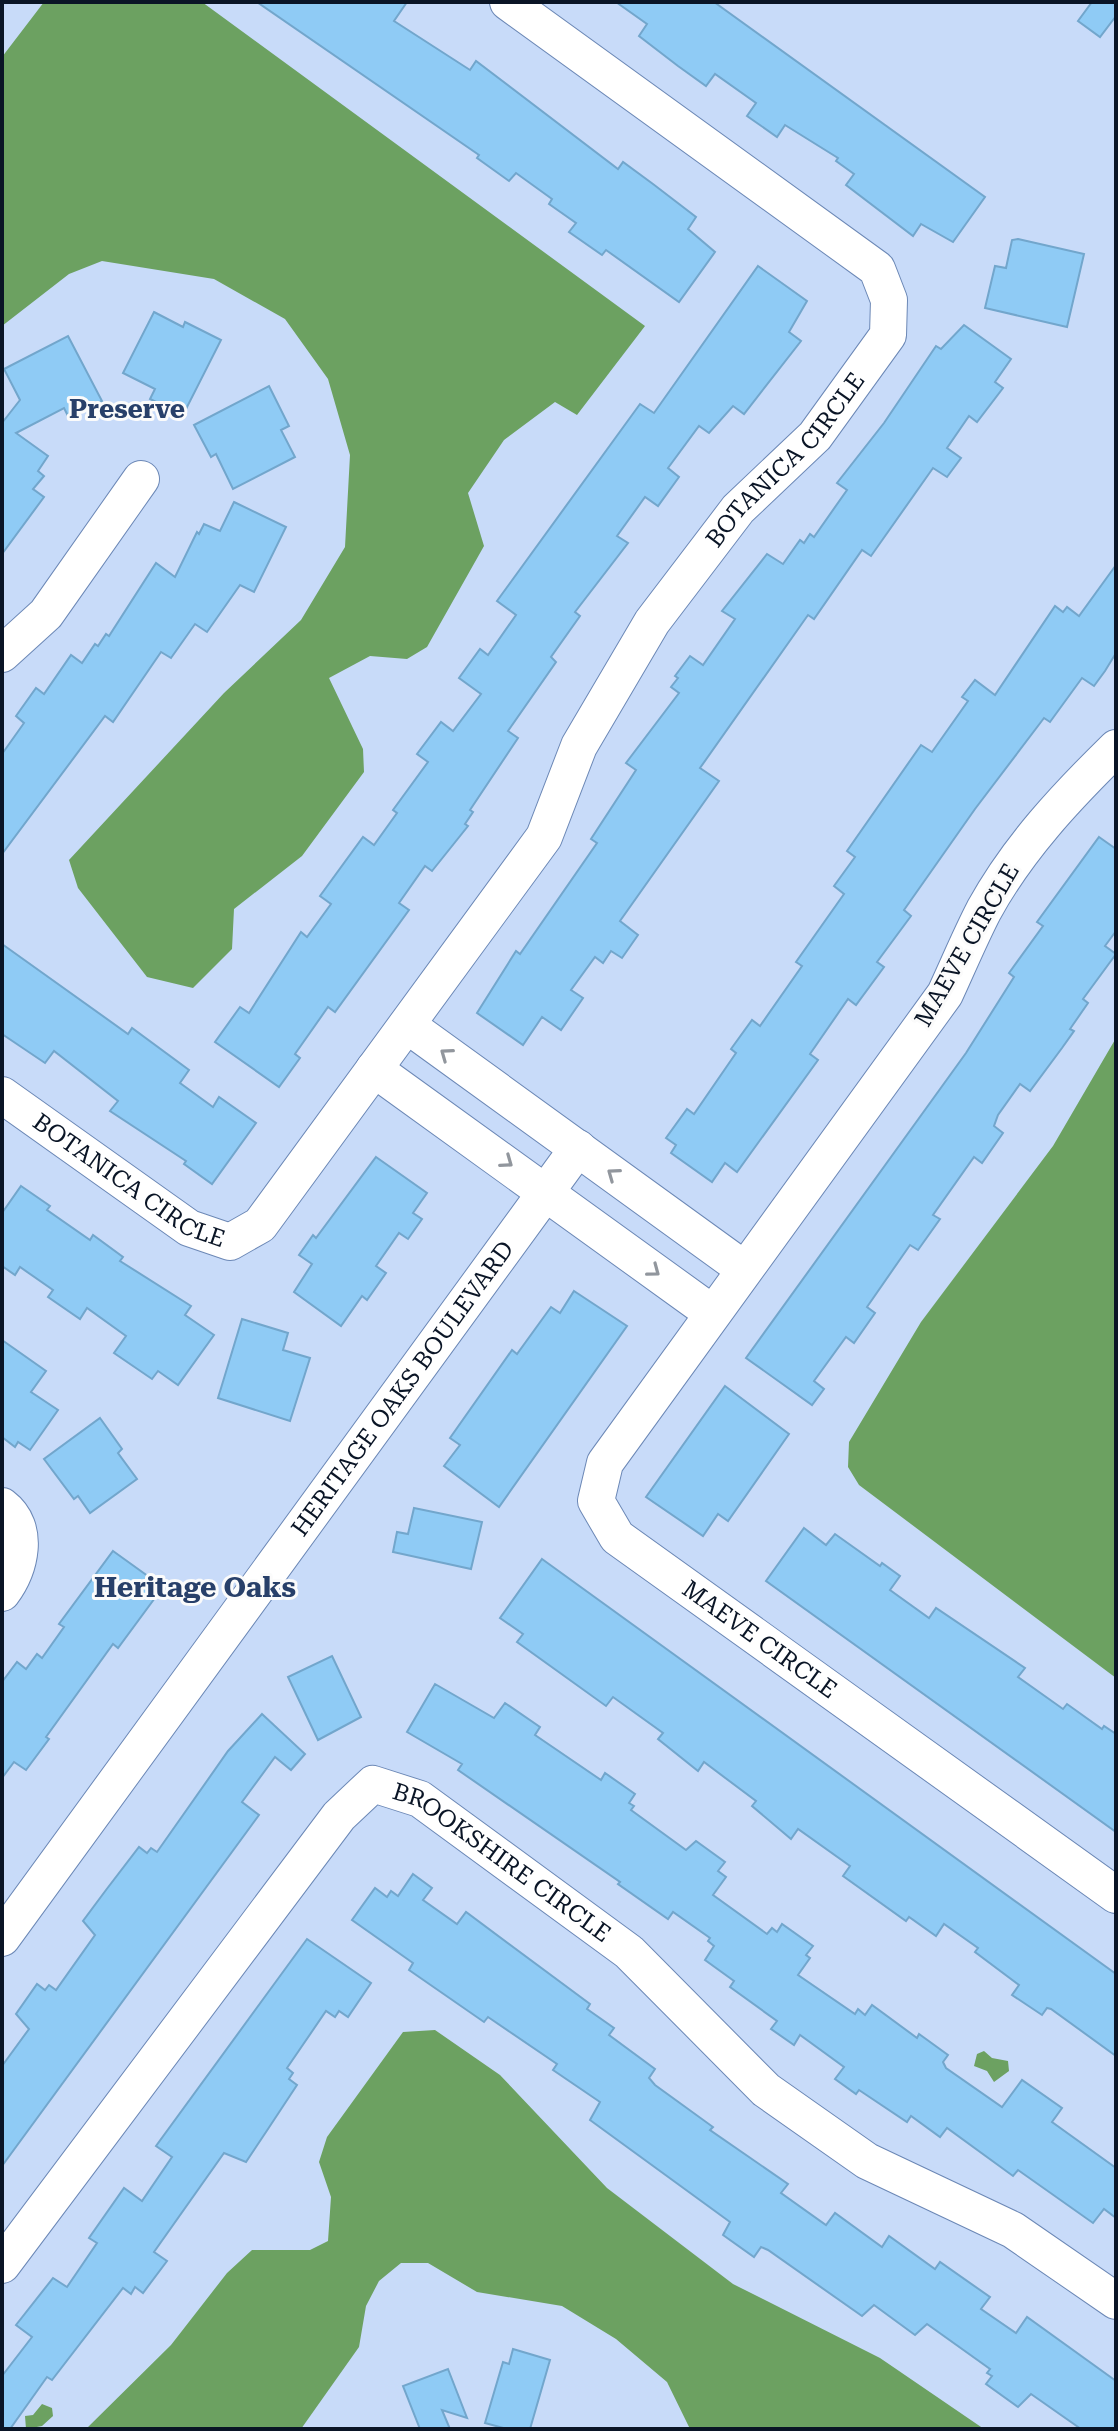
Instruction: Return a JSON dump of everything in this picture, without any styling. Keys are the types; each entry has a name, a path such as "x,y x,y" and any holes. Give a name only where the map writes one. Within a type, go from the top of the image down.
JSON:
{"street":[{"name":"BOTANICA CIRCLE","path":"2,1095 189,1228 230,1242 260,1225 544,837 579,746 652,622 738,509 815,436 888,335 889,300 877,269 508,2"},
{"path":"2,654 46,614 141,479"},
{"name":"MAEVE CIRCLE","path":"1116,748 1066,797 1022,851 985,909 945,994 605,1463 596,1501 617,1537 1116,1895"},
{"path":"407,1025 744,1269"},
{"path":"374,1069 712,1313"},
{"path":"457,1127 489,1085"},
{"name":"HERITAGE OAKS BOULEVARD","path":"2,1938 578,1148"},
{"path":"622,1247 654,1204"},
{"path":"2,1506 17,1530 20,1557 16,1575 2,1593"},
{"name":"BROOKSHIRE CIRCLE","path":"2,2265 339,1816 373,1784 420,1799 629,1952 766,2090 867,2161 1013,2230 1116,2301"}],"shaded area":[{"path":"44,2 202,2 645,326 577,415 555,402 504,440 468,493 484,546 427,647 407,659 370,656 329,678 363,749 364,772 302,856 234,909 232,949 193,988 147,977 78,888 69,860 224,693 301,620 345,547 350,455 328,379 285,319 214,279 102,261 69,274 2,326 2,57"},
{"path":"1116,1038 1116,1678 859,1485 848,1467 849,1442 921,1322 1053,1146"},
{"path":"435,2030 500,2075 607,2188 733,2284 880,2358 984,2429 690,2429 667,2382 616,2339 562,2306 477,2292 428,2263 401,2263 379,2281 366,2306 359,2347 301,2429 86,2429 171,2345 227,2273 252,2250 310,2250 328,2241 331,2197 319,2162 327,2137 403,2032"},
{"path":"984,2051 992,2058 1008,2061 1009,2071 994,2082 987,2071 974,2066 977,2054"},
{"path":"42,2404 52,2408 53,2416 42,2426 26,2429 25,2416 33,2415"}],"building":[{"path":"257,2 407,2 394,21 470,70 476,61 618,169 623,162 696,217 688,229 715,252 679,302 606,250 602,255 569,232 576,223 549,204 552,199 516,173 509,181 477,158 479,155"},
{"path":"616,2 714,2 985,197 953,242 921,224 913,236 846,185 854,174 836,161 838,158 785,125 777,137 747,116 756,103 715,74 706,86 678,66 639,36 647,24"},
{"path":"1092,2 1116,2 1116,16 1100,37 1078,21"},
{"path":"1012,240 1084,254 1067,327 985,308 995,266 1006,268"},
{"path":"758,266 807,301 789,332 801,341 744,414 733,406 709,433 699,426 668,468 679,477 658,506 645,497 617,536 628,543 575,612 580,616 551,657 556,662 508,731 518,738 470,810 473,812 465,824 468,826 432,871 425,866 399,903 409,910 335,1012 328,1007 295,1054 300,1058 279,1087 215,1042 240,1007 249,1013 301,932 307,937 331,904 320,896 363,837 374,845 397,813 393,810 428,762 417,754 441,722 453,731 481,694 459,678 480,649 488,655 516,615 497,601 640,404 654,413"},
{"path":"154,312 183,327 185,322 221,340 183,415 150,399 155,389 123,373"},
{"path":"964,325 1011,359 995,382 1003,388 977,422 969,416 947,448 961,458 947,477 933,468 871,556 862,550 814,619 808,615 700,768 719,781 620,921 638,935 622,958 611,951 603,963 595,957 571,990 583,998 561,1030 542,1017 523,1045 477,1013 516,951 520,954 597,843 591,839 636,770 626,763 679,693 671,687 678,678 675,676 690,656 703,665 735,619 722,611 767,554 783,564 800,540 804,543 810,534 814,537 847,490 837,483 884,423 936,346 941,349"},
{"path":"68,336 102,401 69,418 64,408 16,433 48,456 38,471 44,476 33,489 44,497 2,554 2,423 20,400 4,369"},
{"path":"269,386 289,426 281,430 295,457 233,489 216,454 211,457 194,425"},
{"path":"234,502 286,527 254,592 240,585 207,632 195,624 171,658 161,652 113,722 105,716 2,854 2,754 24,723 16,716 36,688 44,694 71,655 82,663 95,644 98,646 106,634 109,636 156,563 175,577 197,532 199,534 204,524 220,531"},
{"path":"1116,565 1116,653 1105,671 1094,686 1082,678 1050,722 1044,718 904,910 911,916 877,962 884,967 856,1005 848,999 810,1054 818,1060 737,1172 725,1163 712,1182 671,1153 676,1145 666,1138 687,1109 694,1114 736,1053 731,1049 752,1020 760,1026 802,966 796,962 844,894 834,886 855,857 847,851 921,745 932,752 968,701 962,697 975,680 995,695 1055,606 1063,612 1067,607 1079,616"},
{"path":"1099,837 1116,849 1116,931 1105,946 1116,954 1083,999 1088,1003 1070,1029 1074,1031 1062,1048 1030,1091 1020,1084 998,1115 994,1126 1003,1133 982,1163 974,1157 933,1215 940,1219 918,1250 910,1245 867,1307 875,1313 854,1343 846,1337 814,1381 824,1389 812,1405 746,1358 966,1053 1014,977 1009,973 1043,926 1037,922"},
{"path":"2,944 128,1034 132,1028 189,1070 180,1083 213,1107 219,1097 256,1123 212,1184 184,1164 186,1161 110,1111 118,1101 54,1051 45,1063 2,1034"},
{"path":"376,1157 427,1193 413,1213 422,1219 408,1239 399,1233 376,1266 386,1273 367,1300 362,1296 341,1326 294,1292 312,1264 299,1255 313,1235 316,1238"},
{"path":"21,1186 50,1206 47,1210 90,1240 93,1235 123,1257 120,1261 191,1306 185,1315 214,1335 178,1385 158,1371 152,1379 114,1353 126,1336 87,1308 80,1319 48,1297 53,1290 20,1267 15,1275 2,1266 2,1213"},
{"path":"574,1291 627,1326 499,1507 444,1466 460,1445 450,1438 512,1350 517,1354 551,1307 560,1313"},
{"path":"242,1319 288,1333 283,1350 310,1358 290,1421 218,1398"},
{"path":"2,1340 46,1371 31,1392 58,1410 30,1450 18,1442 15,1447 2,1437"},
{"path":"725,1386 789,1434 728,1521 718,1514 703,1536 646,1497"},
{"path":"100,1418 122,1449 118,1453 137,1479 90,1513 78,1496 74,1499 44,1459"},
{"path":"414,1508 482,1522 471,1569 393,1552 397,1532 408,1534"},
{"path":"804,1528 826,1545 835,1534 880,1566 882,1563 900,1576 890,1590 929,1618 936,1608 1025,1668 1018,1677 1063,1709 1067,1704 1102,1729 1104,1726 1116,1734 1116,1832 766,1581"},
{"path":"113,1551 163,1587 118,1648 113,1644 26,1770 14,1762 2,1778 2,1682 17,1662 26,1669 37,1654 42,1658 64,1627 59,1624"},
{"path":"542,1559 1116,1974 1116,2056 1051,2009 1047,2008 1042,2015 1012,1995 1019,1985 975,1952 978,1948 944,1924 936,1936 909,1917 906,1921 843,1876 850,1866 798,1829 791,1839 752,1806 756,1801 704,1762 698,1771 658,1739 663,1733 613,1697 606,1706 517,1642 523,1634 500,1618"},
{"path":"332,1656 361,1717 318,1740 288,1677"},
{"path":"435,1684 494,1718 505,1703 540,1727 535,1735 601,1780 605,1773 635,1794 629,1803 634,1806 631,1810 686,1850 696,1841 725,1862 718,1871 726,1877 713,1895 767,1934 772,1928 777,1932 782,1924 813,1946 806,1955 810,1958 798,1975 855,2014 858,2009 865,2015 872,2005 917,2038 919,2034 948,2055 943,2062 946,2068 1002,2107 1022,2080 1062,2108 1052,2122 1116,2168 1116,2218 1104,2209 1093,2223 1018,2170 1013,2176 947,2128 940,2137 911,2116 907,2122 859,2090 856,2094 835,2079 844,2067 800,2035 794,2045 771,2029 777,2021 730,1987 734,1981 705,1960 714,1946 708,1941 710,1938 673,1912 668,1919 618,1884 620,1882 458,1770 462,1764 407,1732"},
{"path":"262,1714 305,1754 291,1770 275,1757 242,1802 259,1815 2,2166 2,2066 29,2029 16,2014 37,1984 45,1990 49,1985 56,1990 95,1935 83,1921 106,1890 139,1847 147,1853 151,1848 157,1852 228,1751"},
{"path":"413,1874 432,1888 423,1900 457,1924 466,1912 590,2004 587,2009 614,2028 609,2035 655,2069 649,2078 655,2085 713,2127 710,2130 788,2184 781,2193 826,2225 835,2213 882,2247 889,2236 935,2269 940,2262 990,2297 981,2309 1016,2333 1027,2317 1116,2381 1116,2429 1081,2429 1031,2394 1018,2407 986,2384 992,2376 987,2373 990,2369 927,2324 915,2335 874,2305 862,2316 768,2250 761,2247 754,2257 723,2235 730,2222 590,2120 600,2102 553,2070 557,2064 488,2017 484,2022 409,1970 413,1963 352,1920 375,1888 387,1897 391,1891 398,1896"},
{"path":"307,1939 371,1983 348,2017 339,2011 335,2017 326,2011 287,2068 293,2073 289,2079 297,2085 246,2162 224,2153 154,2252 167,2261 143,2293 135,2287 131,2294 123,2288 52,2380 47,2377 10,2429 2,2429 2,2376 32,2337 16,2325 53,2278 67,2287 97,2243 89,2238 124,2188 142,2201 172,2157 156,2146"},
{"path":"513,2349 550,2360 530,2429 507,2429 485,2423 503,2362 509,2364"},
{"path":"448,2369 467,2418 442,2410 450,2429 420,2429 403,2386"}],"district":[{"name":"Preserve","path":"127,409"},
{"name":"Heritage Oaks","path":"195,1587"}]}
